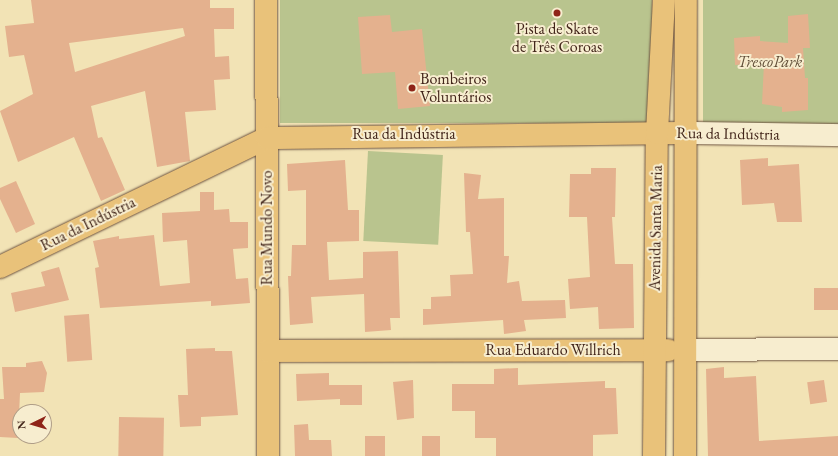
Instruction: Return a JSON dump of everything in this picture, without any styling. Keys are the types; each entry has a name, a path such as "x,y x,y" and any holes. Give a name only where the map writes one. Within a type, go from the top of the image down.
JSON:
{"main road":[{"name":"Rua Mundo Novo","path":"266,0 268,456"},
{"name":"Avenida Santa Maria","path":"654,456 657,134 664,0"},
{"name":"Avenida Santa Maria","path":"685,456 688,132 686,0"},
{"name":"Rua da Indústria","path":"0,267 267,138 657,134 688,132"},
{"name":"Rua Eduardo Willrich","path":"268,351 686,350"}],"street":[{"name":"Rua da Indústria","path":"688,132 838,135"},
{"name":"Rua Eduardo Willrich","path":"686,350 838,349"}],"green space":[{"path":"280,0 652,0 652,123 280,123"},
{"name":"TrescoPark","path":"703,0 838,0 838,125 703,125"},
{"path":"368,151 443,155 438,245 363,241"}],"building":[{"path":"31,0 210,0 210,8 234,8 234,29 214,29 215,57 229,56 230,79 214,80 216,110 185,112 190,161 157,167 145,91 91,106 98,138 102,137 125,190 101,201 74,137 18,162 0,111 33,94 24,55 9,57 5,26 34,23","holes":["183,28 185,36 75,72 69,43"]},
{"path":"808,14 810,48 803,48 805,78 808,78 808,110 782,112 782,107 762,104 764,63 735,65 734,38 760,36 760,41 788,43 788,16"},
{"path":"390,15 392,32 422,29 430,106 398,109 395,72 362,74 358,17"},
{"path":"768,158 768,166 799,164 802,222 777,222 774,203 742,205 740,160"},
{"path":"345,160 348,210 359,210 359,241 327,242 329,280 363,278 363,252 398,251 400,318 390,318 391,330 365,332 364,294 311,297 313,323 290,325 288,276 291,276 292,245 306,245 306,190 288,191 287,164"},
{"path":"591,168 616,168 615,217 612,217 615,264 633,264 634,328 599,329 598,307 570,309 568,279 590,277 587,217 569,217 570,174 591,174"},
{"path":"464,173 481,175 478,199 504,198 504,256 509,256 507,283 519,281 522,301 565,300 566,318 524,320 526,331 504,334 503,320 423,325 423,309 431,309 431,297 451,296 450,275 473,274 470,232 466,232"},
{"path":"16,181 35,224 16,233 0,199 0,188"},
{"path":"200,192 214,192 214,210 229,209 230,222 248,222 248,248 233,249 236,279 248,278 250,303 211,306 211,301 100,308 95,268 99,267 93,241 119,236 119,239 154,235 160,286 190,283 187,240 163,242 162,213 200,211"},
{"path":"59,267 69,300 15,312 11,293 45,286 41,272"},
{"path":"814,288 838,288 838,310 814,310"},
{"path":"89,314 92,360 67,362 64,316"},
{"path":"215,348 215,351 232,351 238,415 201,417 201,426 180,427 178,395 188,395 186,349"},
{"path":"42,361 47,373 44,392 20,393 20,404 12,404 12,438 0,437 0,399 4,399 2,367 26,367 26,363"},
{"path":"724,367 724,378 756,376 759,441 838,436 838,456 708,456 706,369"},
{"path":"518,368 518,385 605,381 605,388 616,388 618,434 593,435 593,456 496,456 496,438 475,438 475,411 452,411 452,384 494,384 494,369"},
{"path":"329,373 329,385 362,385 362,405 340,405 340,399 297,401 296,374"},
{"path":"413,380 414,418 397,420 393,382"},
{"path":"824,380 827,402 810,404 807,382"},
{"path":"119,417 164,418 163,456 118,456"},
{"path":"308,424 309,440 331,440 332,456 295,456 294,425"},
{"path":"365,436 385,436 385,456 365,456"},
{"path":"422,436 440,436 440,456 422,456"}],"place":[{"name":"Pista de Skate de Três Coroas","path":"557,13"},
{"name":"Bombeiros Voluntários","path":"412,88"}]}
